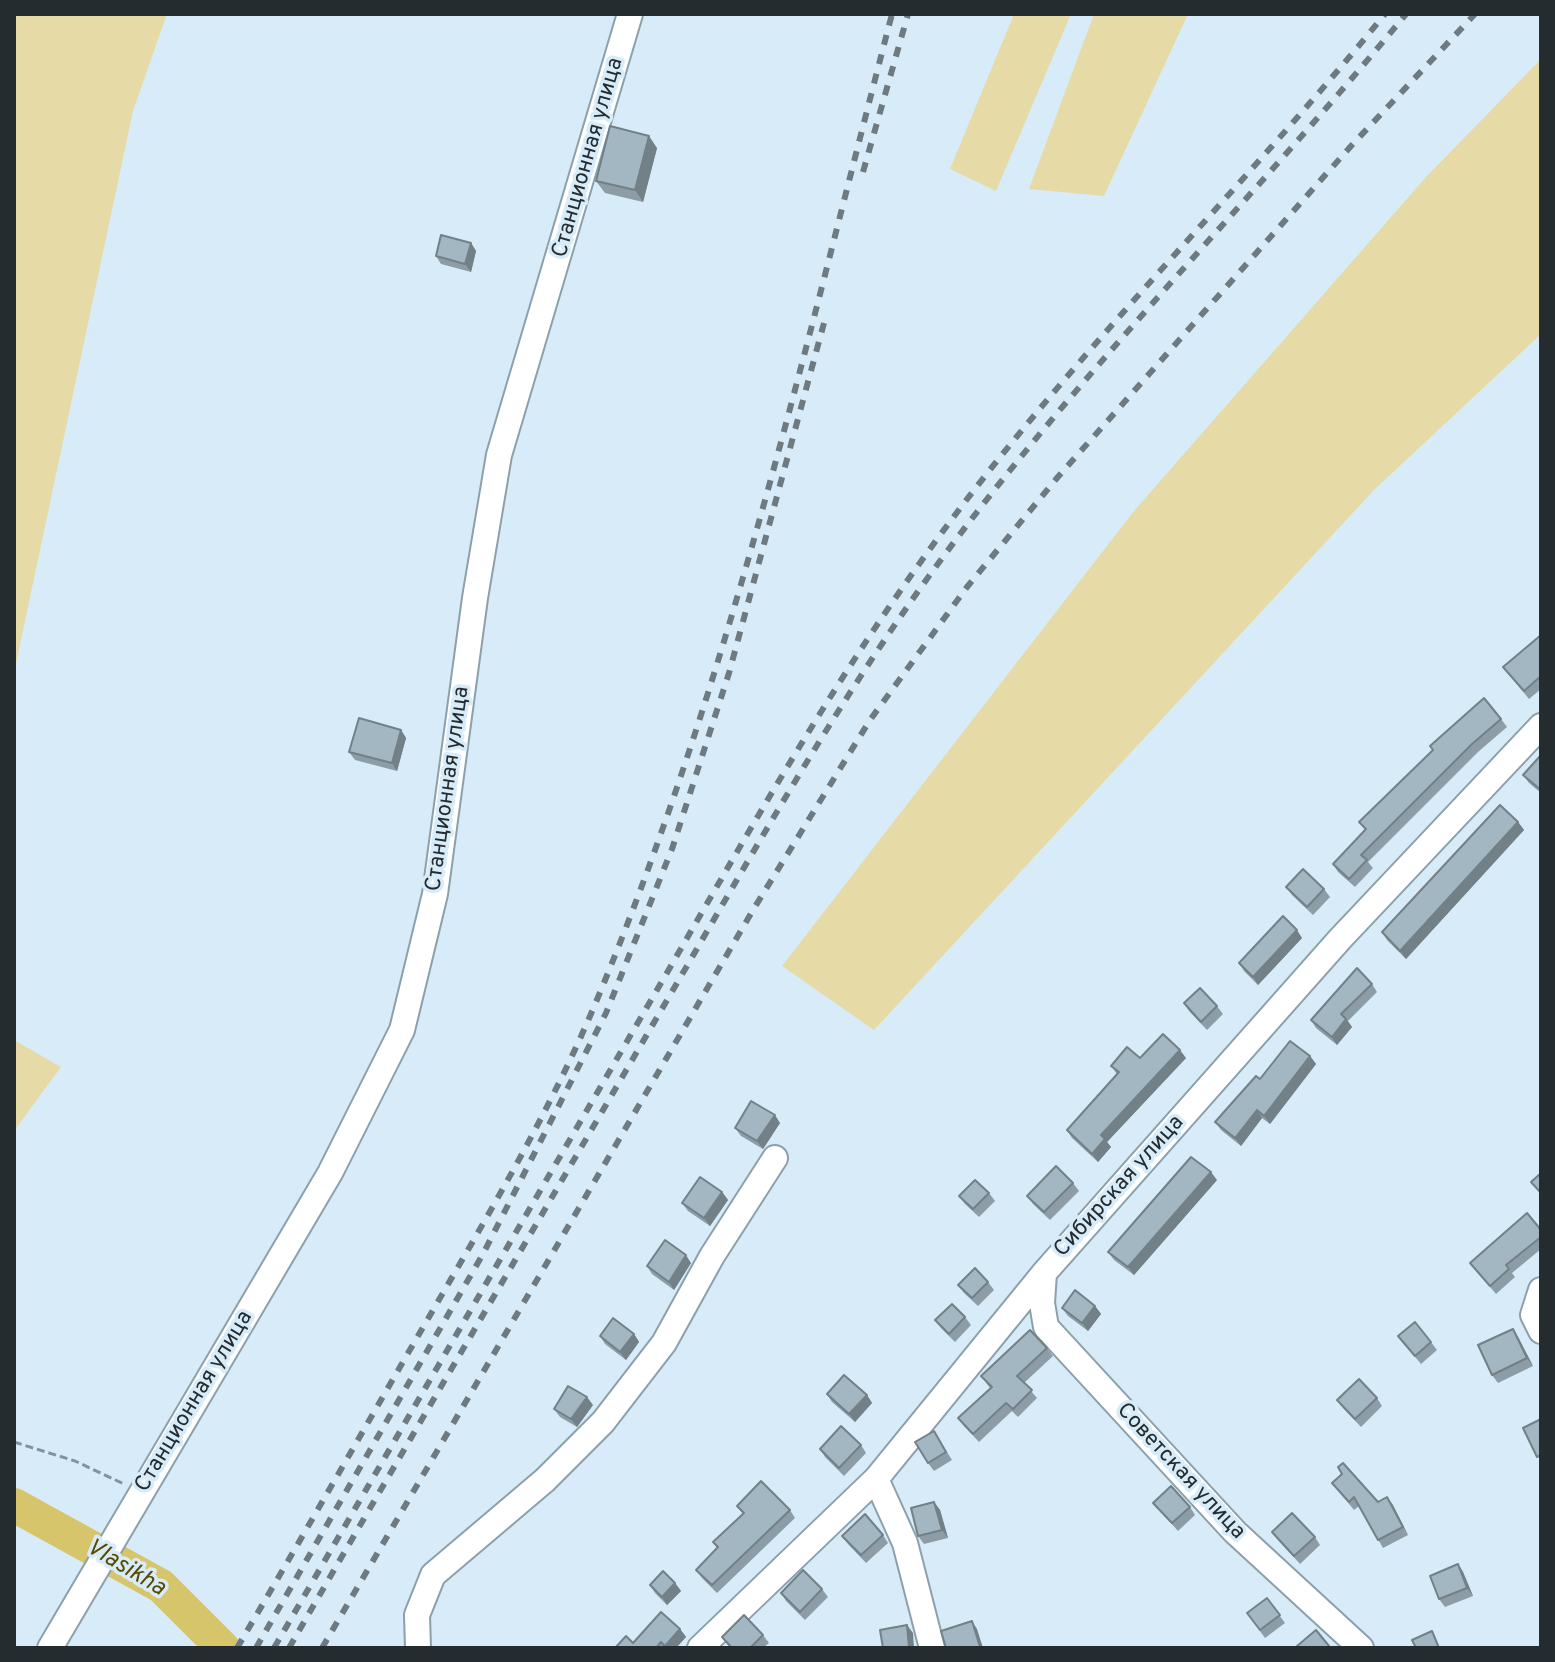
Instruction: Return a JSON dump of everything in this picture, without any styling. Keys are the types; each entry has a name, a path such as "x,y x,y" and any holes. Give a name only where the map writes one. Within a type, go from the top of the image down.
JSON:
{"street":[{"name":"Станционная улица","path":"50,1648 330,1173 402,1030 435,894 475,598 499,455 630,14"},
{"name":"Сибирская улица","path":"700,1648 876,1479 1044,1273 1340,939 1541,726"},
{"path":"418,1648 417,1615 433,1575 545,1480 603,1422 664,1343 712,1256 775,1158"},
{"name":"Советская улица","path":"1044,1273 1042,1303 1046,1327 1235,1532 1361,1648"},
{"path":"1537,1323 1541,1290"},
{"path":"876,1479 905,1543 932,1648"}],"path":[{"path":"14,1442 112,1476 135,1503"}],"shaded area":[{"path":"14,14 167,14 133,111 14,673"},
{"path":"1014,14 1071,14 996,191 950,169"},
{"path":"1094,14 1188,14 1104,196 1029,189"},
{"path":"1541,59 1541,334 1374,490 874,1030 782,966 1134,511 1426,177"},
{"path":"14,1040 61,1067 14,1131"}],"building":[{"path":"610,126 649,136 635,190 596,181"},
{"path":"441,235 471,243 465,264 436,256"},
{"path":"1541,635 1541,676 1524,691 1503,667"},
{"path":"1484,698 1501,719 1361,855 1367,860 1349,879 1333,864 1366,829 1359,822 1433,750 1430,746"},
{"path":"359,718 401,730 392,763 349,752"},
{"path":"1541,755 1541,790 1523,775"},
{"path":"1500,805 1518,822 1400,951 1382,932"},
{"path":"1303,869 1324,889 1307,907 1286,887"},
{"path":"1283,916 1297,930 1253,977 1239,963"},
{"path":"1357,968 1372,984 1341,1014 1346,1019 1332,1037 1311,1020"},
{"path":"1200,988 1217,1006 1201,1022 1184,1003"},
{"path":"1163,1034 1180,1050 1101,1135 1105,1139 1092,1154 1067,1130 1119,1072 1111,1066 1127,1047 1140,1058"},
{"path":"1290,1041 1310,1056 1264,1116 1257,1110 1235,1138 1215,1122 1256,1076 1260,1079"},
{"path":"751,1101 775,1115 757,1141 735,1128"},
{"path":"1191,1157 1211,1172 1128,1267 1108,1252"},
{"path":"1056,1166 1073,1183 1044,1212 1027,1196"},
{"path":"1541,1173 1541,1193 1531,1182"},
{"path":"700,1177 722,1192 704,1218 682,1203"},
{"path":"975,1180 989,1193 973,1209 959,1196"},
{"path":"1527,1213 1541,1230 1541,1237 1506,1265 1509,1269 1490,1286 1470,1263"},
{"path":"665,1240 686,1255 669,1282 647,1266"},
{"path":"975,1268 988,1282 972,1298 958,1285"},
{"path":"1075,1290 1095,1306 1082,1323 1062,1308"},
{"path":"952,1304 965,1317 949,1334 935,1320"},
{"path":"613,1318 634,1334 620,1352 600,1336"},
{"path":"1415,1322 1431,1342 1415,1356 1398,1336"},
{"path":"1513,1329 1527,1358 1492,1375 1478,1345"},
{"path":"1030,1330 1047,1348 1017,1376 1032,1390 1013,1409 1006,1403 973,1434 958,1418 992,1387 981,1376"},
{"path":"844,1375 867,1395 849,1414 827,1394"},
{"path":"1359,1379 1377,1398 1355,1419 1337,1400"},
{"path":"568,1386 587,1397 571,1419 554,1409"},
{"path":"1541,1419 1541,1455 1537,1457 1523,1428"},
{"path":"841,1426 861,1445 839,1468 820,1449"},
{"path":"934,1431 946,1452 928,1463 915,1442"},
{"path":"1343,1463 1378,1502 1387,1497 1403,1527 1378,1540 1354,1497 1349,1502 1332,1483 1342,1474 1338,1467"},
{"path":"761,1481 790,1510 712,1585 696,1570 718,1547 713,1542 744,1513 737,1506"},
{"path":"1171,1486 1190,1507 1172,1523 1153,1503"},
{"path":"934,1502 942,1530 918,1536 911,1508"},
{"path":"1292,1513 1315,1537 1294,1556 1272,1532"},
{"path":"865,1514 883,1535 861,1555 842,1536"},
{"path":"1458,1564 1467,1588 1439,1599 1430,1576"},
{"path":"803,1570 822,1589 800,1612 781,1593"},
{"path":"663,1571 675,1583 662,1597 650,1585"},
{"path":"1267,1598 1280,1615 1260,1630 1247,1613"},
{"path":"661,1612 680,1629 665,1646 661,1642 656,1648 615,1648 626,1636 633,1643"},
{"path":"744,1615 763,1635 750,1648 732,1648 722,1637"},
{"path":"972,1621 980,1647 946,1648 941,1631"},
{"path":"907,1625 909,1648 883,1648 880,1630"},
{"path":"1316,1630 1329,1646 1327,1648 1297,1646"},
{"path":"1432,1631 1439,1648 1416,1648 1412,1640"}],"waterway":[{"name":"Vlasikha","path":"14,1505 161,1586 223,1648"}],"railway":[{"path":"237,1648 474,1240 559,1083 596,1002 643,882 725,637 795,389 892,14"},
{"path":"863,172 908,14"},
{"path":"274,1648 743,842 813,724 888,609 980,482 1036,414 1385,14"},
{"path":"289,1648 758,844 901,616 940,561 1051,420 1406,14"},
{"path":"322,1648 753,910 870,720 967,587 1057,478 1351,146 1475,14"},
{"path":"256,1648 483,1254 606,1013 672,849 729,673 824,323"}]}
